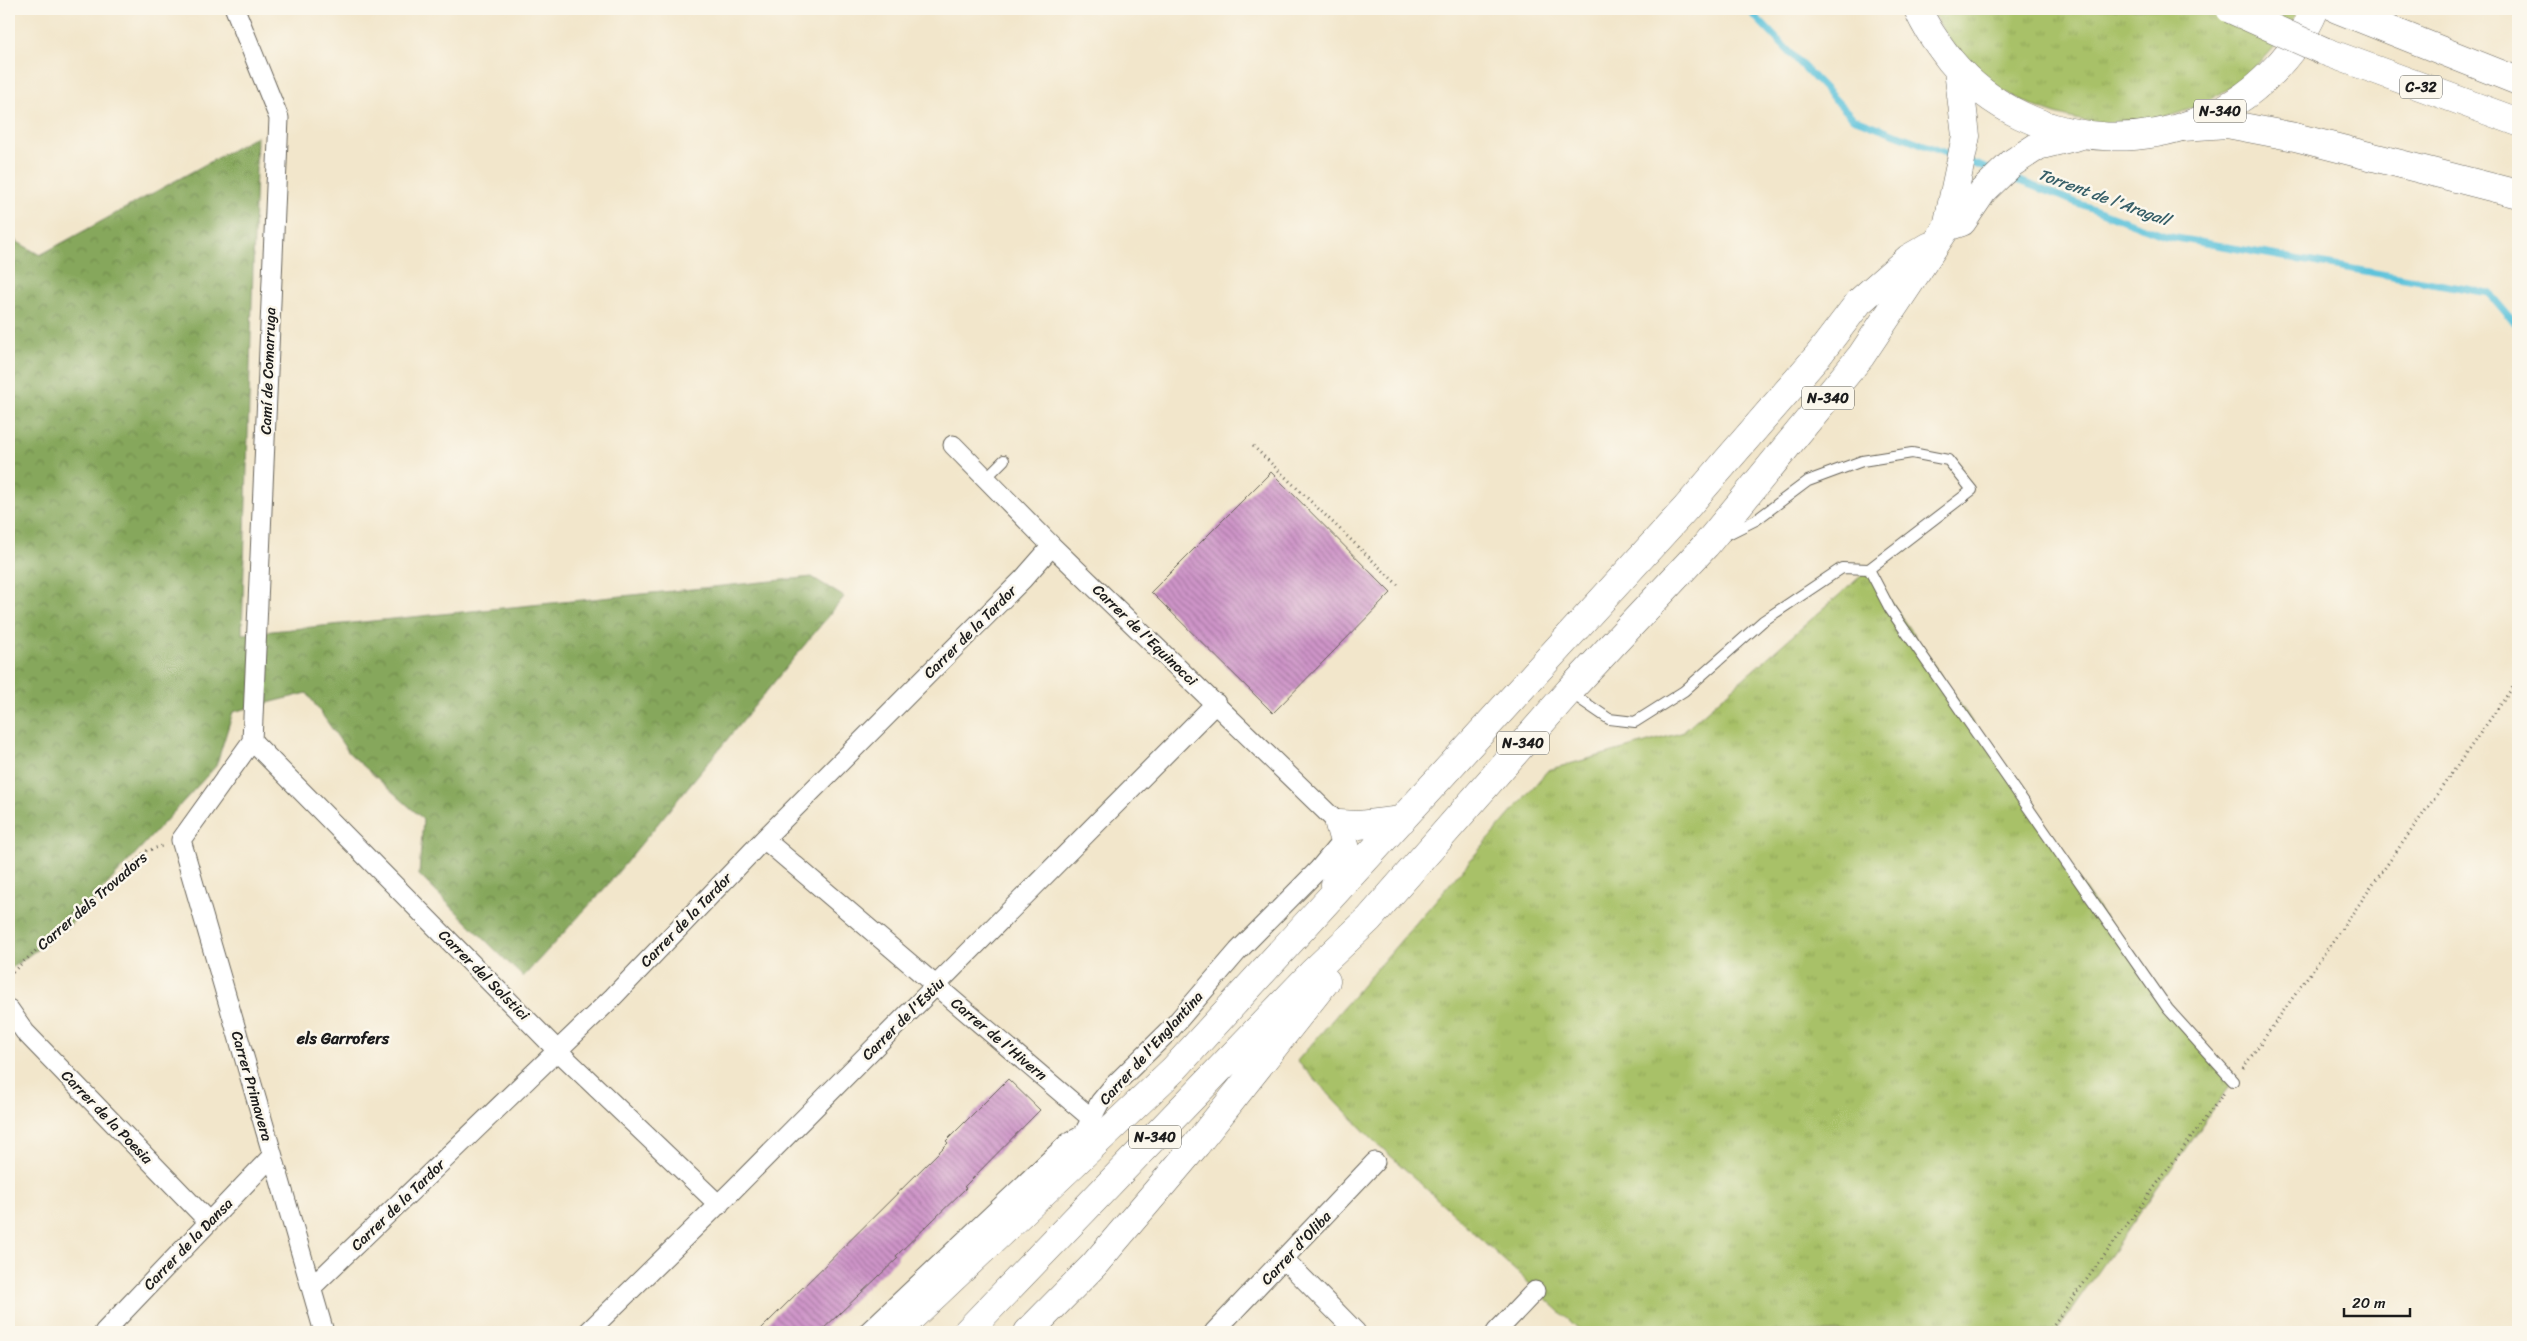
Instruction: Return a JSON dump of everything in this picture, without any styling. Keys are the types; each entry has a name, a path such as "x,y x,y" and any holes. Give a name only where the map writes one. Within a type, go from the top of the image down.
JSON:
{"main road":[{"name":"N-340","path":"1918,9 1937,43 1958,70 1976,86 2015,113 2037,123 2083,135 2133,137 2183,127 2210,116 2236,102 2260,84 2281,63 2299,39 2315,9"},
{"name":"C-32","path":"2230,9 2324,51 2518,122"},
{"path":"2343,11 2518,81"},
{"name":"N-340","path":"967,1332 1312,973 1344,944 1569,691 1706,544 1861,356 1943,235 1966,136 1958,70"},
{"path":"2183,127 2227,124 2295,137 2460,181 2518,194"},
{"name":"N-340","path":"1943,235 1962,222 1983,191 2012,163 2038,146 2083,135"},
{"path":"896,1332 1174,1069 1686,508 1817,357 1859,302 1909,258 1943,235"},
{"path":"1319,912 1336,884 1348,856 1341,832 1359,825 1402,820"},
{"path":"1028,1332 1094,1265 1196,1145 1328,979 1344,944"}],"street":[{"name":"Camí de Comarruga","path":"236,9 279,118 252,741"},
{"name":"Carrer de l'Equinocci","path":"953,445 1052,546 1216,703 1341,832"},
{"name":"Carrer de la Tardor","path":"312,1287 558,1051 764,839 1023,579 1052,546"},
{"name":"Carrer de l'Estiu","path":"588,1332 719,1204 1216,703"},
{"path":"181,840 252,741"},
{"name":"Carrer del Solstici","path":"252,741 558,1051 719,1204"},
{"name":"Carrer de l'Englantina","path":"868,1332 1068,1143 1083,1135 1091,1118 1114,1085 1170,1030 1238,951 1318,870 1341,832"},
{"name":"Carrer de l'Hivern","path":"764,839 1091,1118"},
{"name":"Carrer Primavera","path":"181,840 324,1332"},
{"name":"Carrer de la Poesia","path":"9,1009 25,1032 209,1222"},
{"path":"1091,1118 1116,1107 1155,1074 1174,1069"},
{"name":"Carrer de la Dansa","path":"104,1332 272,1156"},
{"name":"Carrer d'Oliba","path":"1214,1332 1285,1260 1376,1162"},
{"path":"1285,1260 1356,1332"},
{"path":"1496,1332 1535,1292"}],"lane":[{"path":"1569,691 1609,720 1635,722 1684,691 1763,621 1842,568 1869,569 1972,490 1948,460 1912,453 1862,461 1808,481 1756,520 1706,544"},
{"path":"986,478 1004,460"},
{"path":"1869,569 1890,609 2168,1009 2233,1082"}],"path":[{"path":"1253,446 1398,585"},
{"path":"2048,1332 2233,1082 2518,680"},
{"name":"Carrer dels Trovadors","path":"9,975 146,851 181,840"}],"green space":[{"path":"1932,9 2298,9 2288,29 2274,47 2250,72 2228,89 2199,105 2168,117 2118,125 2067,117 2043,110 1997,86 1977,71 1959,52 1944,32"},
{"path":"257,136 242,634 812,577 844,597 605,888 523,977 419,875 423,819 349,753 307,693 233,712 216,766 69,926 9,970 9,237 40,255"},
{"path":"1869,569 2073,872 2168,1009 2233,1081 2056,1332 1582,1332 1370,1137 1297,1061 1548,770 1681,733"}],"building":[{"path":"1271,472 1391,593 1273,713 1151,592"},
{"path":"1008,1079 1040,1110 964,1187 966,1188 896,1256 898,1258 820,1332 758,1332 948,1143 946,1141"}],"waterway":[{"name":"Torrent de l'Aragall","path":"1748,9 1853,118 1956,157"},
{"name":"Torrent de l'Aragall","path":"1966,161 1994,171"},
{"name":"Torrent de l'Aragall","path":"2006,176 2165,236 2489,293 2518,327"}],"district":[{"name":"els Garrofers","path":"343,1038"}]}
